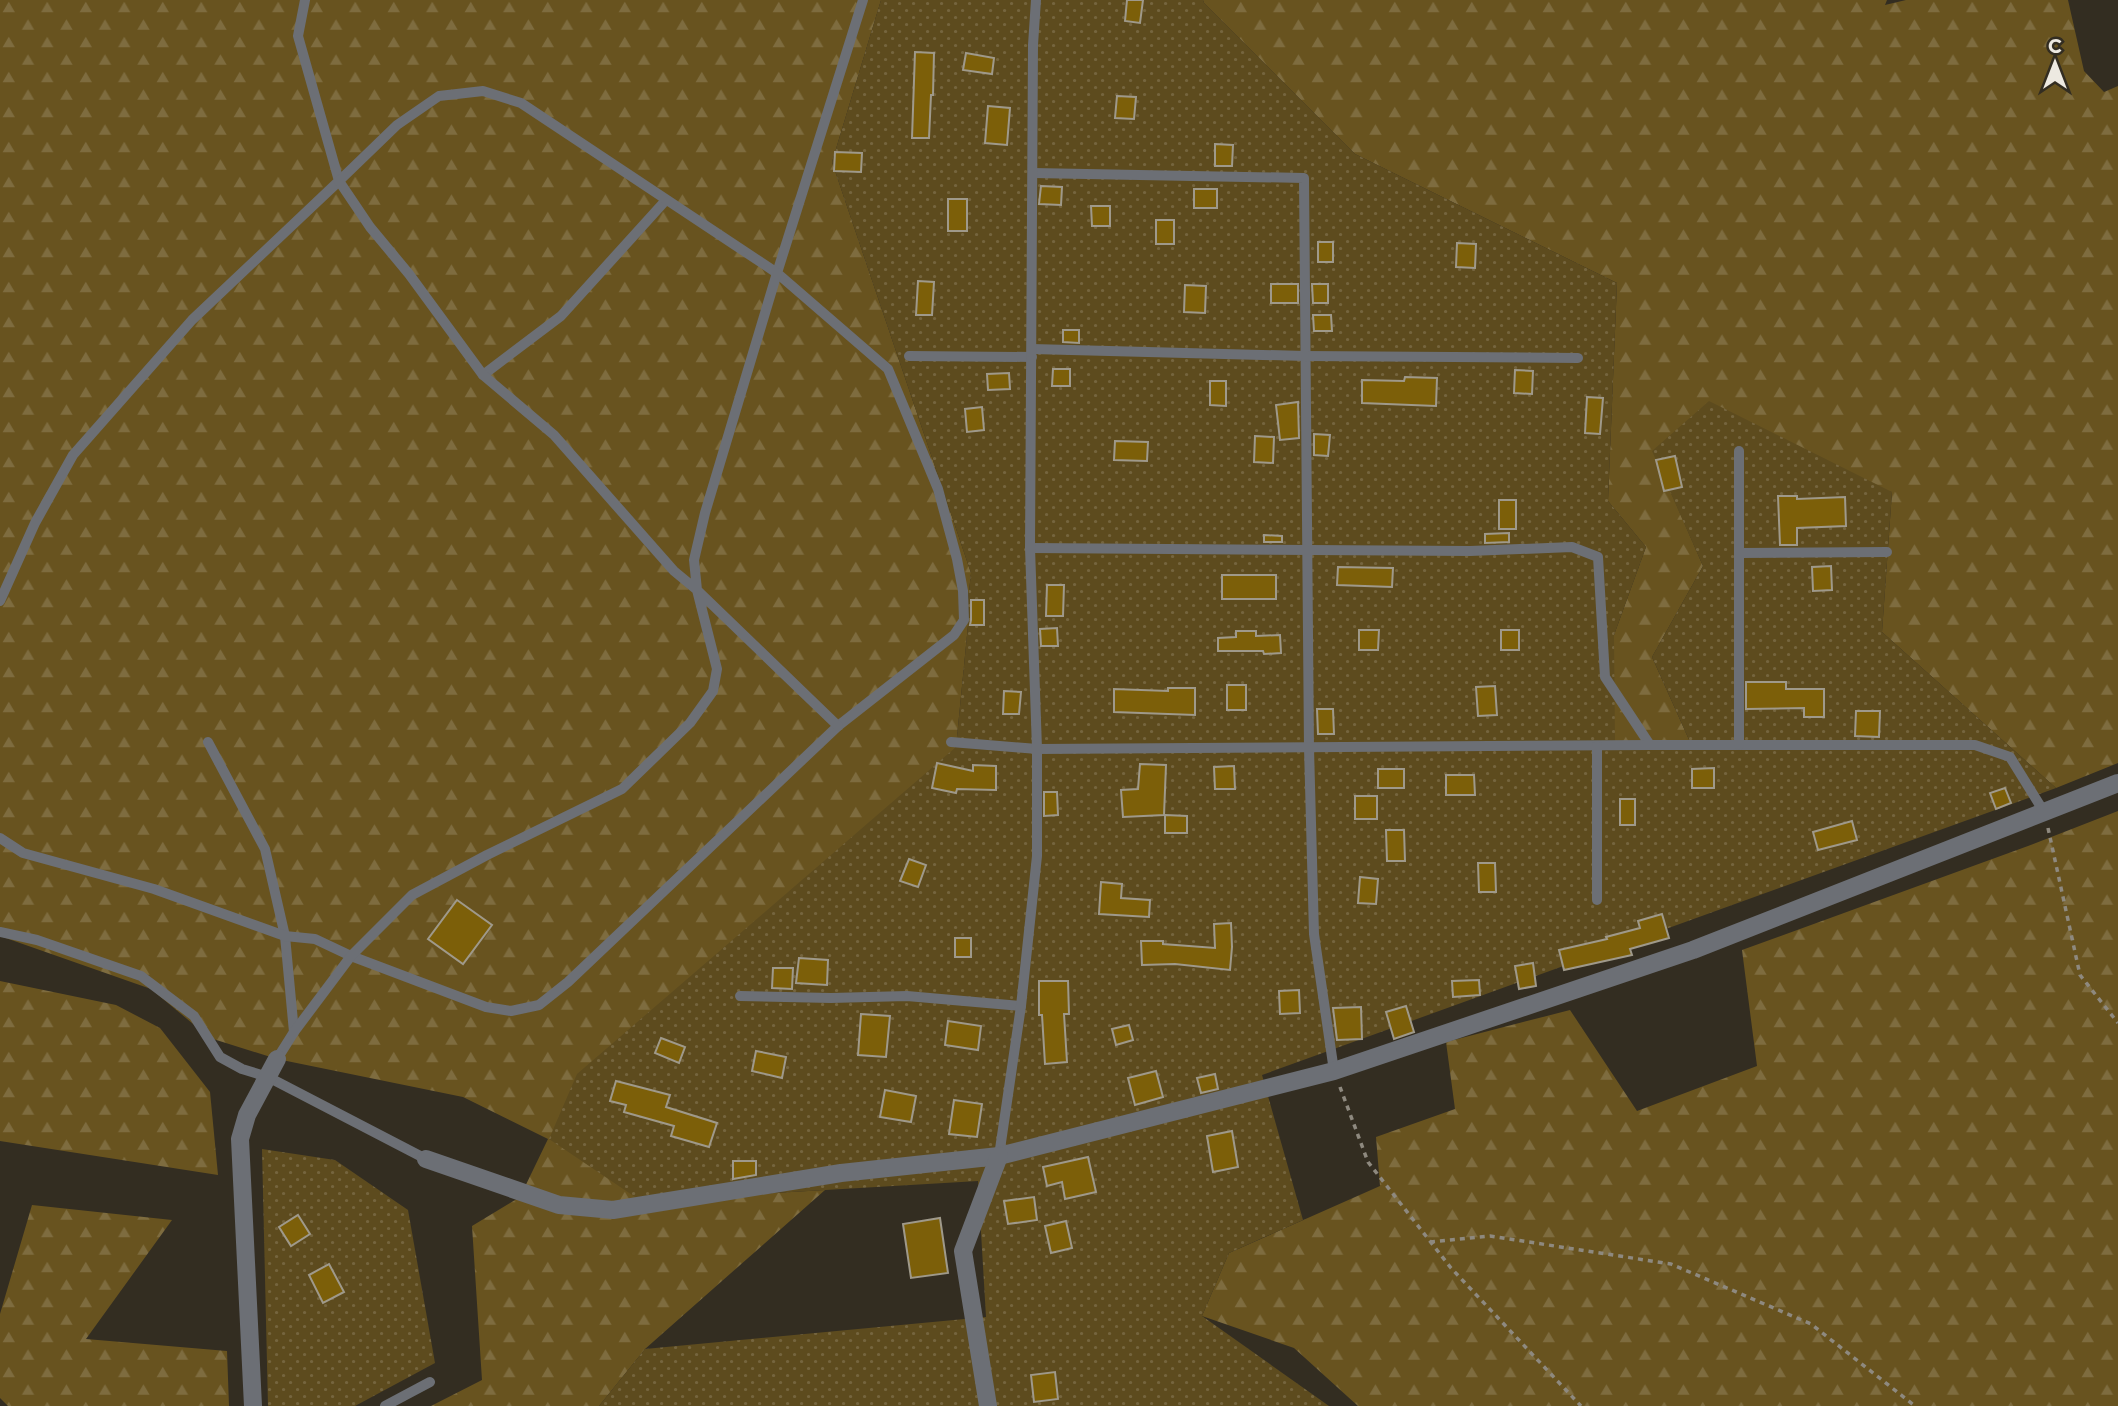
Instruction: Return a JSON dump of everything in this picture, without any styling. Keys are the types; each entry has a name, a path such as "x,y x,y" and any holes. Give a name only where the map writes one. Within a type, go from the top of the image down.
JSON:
{"street":[{"path":"426,1159 559,1205 613,1210 841,1173 999,1156 1334,1071 1693,950 2118,783"},
{"path":"253,1406 240,1139 247,1115 277,1059"},
{"path":"988,1406 963,1251 999,1156"}],"lane":[{"path":"305,0 298,36 340,181 370,227 409,274 483,375 554,435 674,571 838,726"},
{"path":"277,1059 351,956 412,895 622,789 690,723 713,691 717,669 697,590 695,560 705,513 863,0"},
{"path":"999,1156 1021,1006 1037,856 1037,749 1030,548 1033,45 1036,0"},
{"path":"0,601 35,523 73,455 191,320 397,125 439,96 483,91 521,103 777,273 888,369 938,489 963,591 964,620 954,635 838,726 568,982 539,1004 512,1011 486,1007 351,956 315,939 285,936 154,890 23,853 0,838"},
{"path":"1033,173 1304,178 1314,934 1334,1071"},
{"path":"483,375 561,316 666,200"},
{"path":"909,356 1032,353 1578,358"},
{"path":"1739,451 1739,745"},
{"path":"1030,548 1470,551 1572,547 1598,557 1605,677 1650,745"},
{"path":"1739,553 1887,552"},
{"path":"208,742 265,849 285,936 294,1032"},
{"path":"951,742 1037,749 1975,745 2010,757 2044,812"},
{"path":"1597,746 1597,900"},
{"path":"0,932 37,940 141,976 194,1016 220,1057 242,1069 268,1077 426,1159"},
{"path":"740,996 907,996 1021,1006"},
{"path":"385,1406 430,1382"}],"path":[{"path":"2044,812 2080,975 2118,1023"},
{"path":"1334,1071 1368,1162 1451,1268 1581,1406"},
{"path":"1430,1242 1490,1236 1671,1264 1811,1324 1915,1406"}],"green space":[{"path":"0,0 881,0 832,162 971,573 956,747 641,1201 825,1190 645,1349 599,1406 431,1406 482,1380 472,1226 520,1197 548,1139 463,1097 277,1059 210,1038 151,989 0,936"},
{"path":"1203,0 1887,0 1885,5 1906,0 2068,0 2084,71 2104,92 2118,86 2118,763 2056,788 1882,632 1892,492 1653,451 1703,566 1652,657 1690,742 1614,741 1614,635 1646,547 1608,501 1617,283 1355,154"},
{"path":"2118,811 2118,1406 1358,1406 1294,1348 1202,1316 1229,1253 1380,1186 1376,1137 1455,1109 1446,1042 1570,1010 1637,1111 1757,1066 1742,950"},
{"path":"0,981 116,1005 160,1028 210,1092 218,1175 0,1141"},
{"path":"32,1205 172,1220 86,1339 227,1351 229,1406 8,1406 0,1398 0,1314"}],"shaded area":[{"path":"881,0 1203,0 1355,154 1617,283 1608,501 1646,547 1614,635 1615,741 1690,742 1652,657 1703,566 1652,451 1709,401 1892,492 1882,632 2056,788 1262,1075 1303,1220 1229,1253 1202,1316 1329,1406 599,1406 645,1349 986,1317 978,1181 641,1201 549,1139 577,1074 956,747 971,573 832,162"},
{"path":"262,1149 335,1160 408,1210 435,1363 355,1406 268,1406"}],"building":[{"path":"1127,0 1143,0 1140,23 1125,21"},
{"path":"915,52 934,53 929,138 912,138"},
{"path":"966,53 994,58 992,74 963,70"},
{"path":"1117,96 1136,97 1134,119 1115,118"},
{"path":"988,106 1010,108 1007,145 985,143"},
{"path":"1215,144 1233,145 1232,166 1215,166"},
{"path":"835,152 862,153 861,172 834,171"},
{"path":"1041,186 1062,187 1061,205 1039,204"},
{"path":"1194,189 1217,189 1217,208 1194,208"},
{"path":"948,199 967,199 967,231 948,231"},
{"path":"1091,206 1110,206 1110,226 1092,226"},
{"path":"1156,220 1174,220 1174,244 1156,244"},
{"path":"1318,242 1333,242 1333,262 1318,262"},
{"path":"1457,243 1476,244 1475,268 1456,267"},
{"path":"918,281 934,282 932,315 916,315"},
{"path":"1271,284 1298,284 1298,303 1271,303"},
{"path":"1312,284 1328,284 1328,303 1313,303"},
{"path":"1185,285 1206,286 1205,313 1184,312"},
{"path":"1313,315 1331,315 1332,331 1314,331"},
{"path":"1063,330 1079,330 1079,343 1063,342"},
{"path":"1053,369 1070,369 1070,386 1052,386"},
{"path":"1515,370 1533,371 1532,394 1514,393"},
{"path":"1009,373 1010,389 988,390 987,374"},
{"path":"1405,377 1437,378 1436,406 1362,403 1362,380 1404,381"},
{"path":"1210,381 1226,381 1226,406 1210,405"},
{"path":"1587,397 1603,398 1600,434 1585,433"},
{"path":"1298,402 1299,438 1280,440 1276,405"},
{"path":"982,407 984,430 967,432 965,409"},
{"path":"1314,434 1330,435 1328,456 1314,455"},
{"path":"1255,436 1274,437 1273,463 1254,462"},
{"path":"1115,441 1148,442 1147,461 1114,460"},
{"path":"1675,456 1682,487 1664,491 1656,460"},
{"path":"1778,496 1797,496 1797,499 1845,497 1846,526 1797,528 1797,545 1780,545"},
{"path":"1499,500 1516,500 1516,529 1499,529"},
{"path":"1509,533 1509,542 1485,543 1485,534"},
{"path":"1264,535 1282,536 1282,542 1264,542"},
{"path":"1831,566 1832,590 1813,591 1812,567"},
{"path":"1338,567 1393,568 1392,587 1337,585"},
{"path":"1222,575 1276,575 1276,599 1222,599"},
{"path":"1047,585 1064,585 1063,616 1046,616"},
{"path":"971,600 984,600 984,625 970,625"},
{"path":"1057,628 1058,646 1041,646 1040,629"},
{"path":"1359,630 1379,630 1378,650 1359,650"},
{"path":"1501,630 1519,630 1519,650 1501,650"},
{"path":"1236,631 1256,631 1256,636 1280,635 1281,653 1218,651 1218,638 1236,637"},
{"path":"1746,682 1786,682 1786,689 1824,689 1824,717 1804,717 1804,708 1746,709"},
{"path":"1227,685 1246,685 1246,710 1227,710"},
{"path":"1495,686 1497,715 1478,716 1476,687"},
{"path":"1168,688 1195,688 1195,715 1114,712 1114,689 1168,691"},
{"path":"1004,691 1021,692 1019,714 1003,714"},
{"path":"1317,709 1333,709 1334,734 1318,734"},
{"path":"1856,711 1880,711 1879,737 1855,736"},
{"path":"937,763 973,771 973,765 996,766 996,790 957,789 956,793 932,788"},
{"path":"1140,764 1166,765 1164,815 1123,817 1121,790 1138,789"},
{"path":"1234,766 1235,789 1215,789 1214,767"},
{"path":"1714,768 1714,788 1692,788 1692,769"},
{"path":"1378,769 1404,769 1404,788 1378,788"},
{"path":"1446,775 1474,775 1475,795 1446,795"},
{"path":"2005,788 2011,803 1996,809 1990,793"},
{"path":"1044,792 1057,792 1058,815 1044,816"},
{"path":"1355,796 1377,796 1377,819 1355,819"},
{"path":"1620,799 1635,799 1635,825 1620,825"},
{"path":"1165,815 1187,816 1187,833 1165,833"},
{"path":"1852,821 1857,840 1818,850 1813,832"},
{"path":"1386,830 1404,830 1405,861 1387,861"},
{"path":"909,859 926,865 918,887 900,881"},
{"path":"1478,863 1495,863 1496,892 1479,892"},
{"path":"1360,877 1378,879 1376,904 1358,903"},
{"path":"1101,882 1122,884 1121,898 1150,900 1149,917 1099,914"},
{"path":"457,900 492,925 463,964 428,939"},
{"path":"1662,914 1669,938 1630,949 1632,955 1564,970 1559,950 1640,928 1638,921"},
{"path":"1231,923 1230,970 1175,964 1142,965 1141,941 1215,948 1214,924"},
{"path":"955,938 971,938 971,957 955,957"},
{"path":"799,958 828,960 827,985 796,983"},
{"path":"1533,963 1536,986 1519,989 1515,966"},
{"path":"773,968 793,968 792,989 772,988"},
{"path":"1479,980 1480,995 1453,997 1452,981"},
{"path":"1039,981 1068,981 1069,1014 1064,1014 1067,1062 1045,1064 1042,1015 1039,1015"},
{"path":"1299,990 1300,1013 1280,1014 1279,991"},
{"path":"1406,1006 1414,1032 1394,1039 1386,1012"},
{"path":"1361,1007 1362,1039 1337,1040 1333,1008"},
{"path":"861,1014 890,1016 886,1057 858,1055"},
{"path":"948,1021 981,1026 978,1050 945,1045"},
{"path":"1129,1025 1133,1040 1116,1045 1112,1029"},
{"path":"661,1038 685,1047 679,1063 655,1053"},
{"path":"756,1051 786,1057 782,1078 752,1071"},
{"path":"1156,1071 1163,1097 1135,1105 1128,1078"},
{"path":"1215,1074 1218,1089 1201,1093 1197,1078"},
{"path":"616,1081 670,1095 666,1107 717,1123 709,1147 671,1136 674,1126 624,1112 626,1105 610,1101"},
{"path":"885,1090 916,1096 911,1122 880,1117"},
{"path":"954,1100 982,1104 977,1137 949,1134"},
{"path":"1232,1131 1238,1167 1213,1172 1207,1136"},
{"path":"1088,1157 1096,1192 1065,1199 1062,1182 1047,1186 1043,1167"},
{"path":"733,1161 756,1161 756,1175 733,1179"},
{"path":"1034,1197 1037,1220 1008,1224 1004,1201"},
{"path":"298,1215 310,1234 291,1246 279,1227"},
{"path":"940,1218 948,1273 911,1278 903,1224"},
{"path":"1066,1221 1072,1248 1051,1253 1045,1226"},
{"path":"329,1264 344,1292 323,1303 309,1275"},
{"path":"1055,1372 1058,1399 1034,1402 1031,1375"}]}
